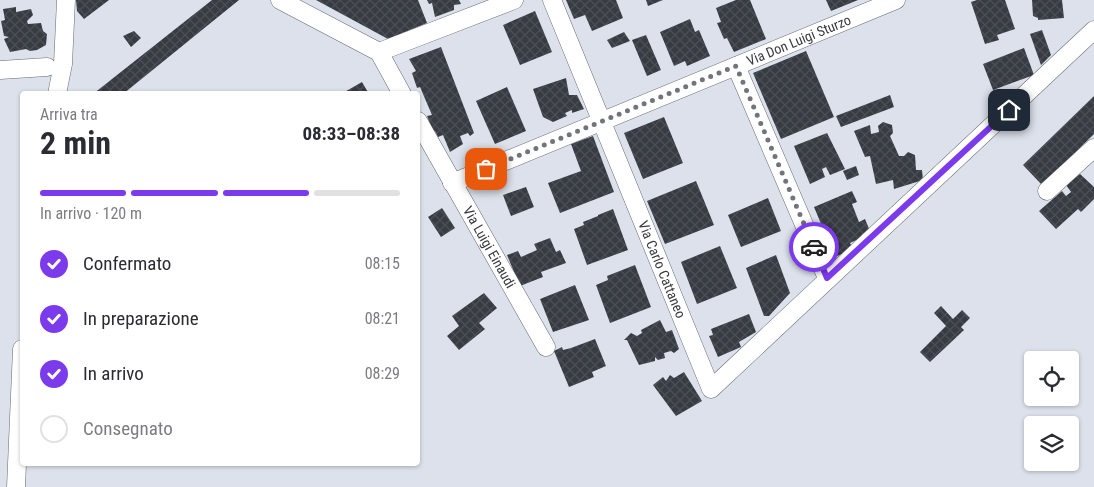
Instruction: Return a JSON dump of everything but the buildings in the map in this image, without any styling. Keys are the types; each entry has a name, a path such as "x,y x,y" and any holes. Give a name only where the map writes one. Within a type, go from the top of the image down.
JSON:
{"street":[{"path":"58,91 63,64 66,0"},
{"path":"280,0 378,52 400,91"},
{"path":"378,52 514,0"},
{"name":"Via Carlo Cattaneo","path":"552,0 711,389 827,278"},
{"name":"Via Don Luigi Sturzo","path":"452,183 896,0"},
{"path":"736,66 827,278 1094,30"},
{"path":"0,70 47,67"},
{"name":"Via Luigi Einaudi","path":"420,125 546,347"},
{"path":"1047,191 1094,148"},
{"path":"16,487 20,395"}],"way so far":[{"path":"486,169 736,66 814,247"}],"route":[{"path":"814,247 827,278 1009,110"}]}
